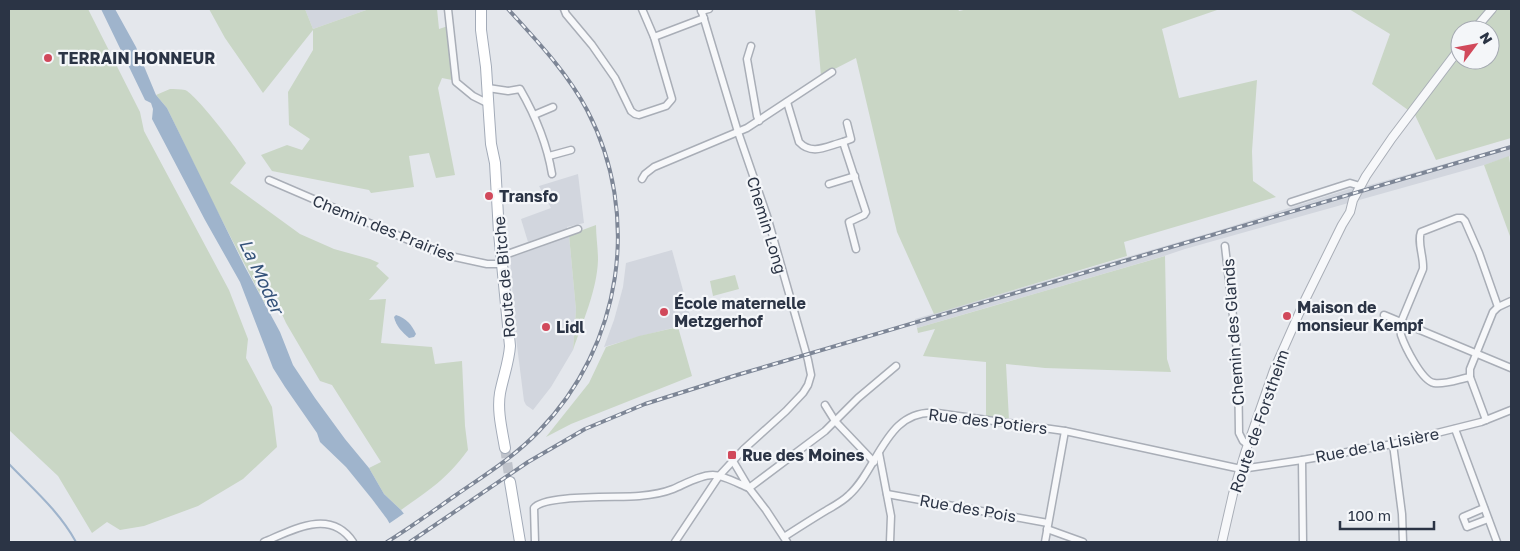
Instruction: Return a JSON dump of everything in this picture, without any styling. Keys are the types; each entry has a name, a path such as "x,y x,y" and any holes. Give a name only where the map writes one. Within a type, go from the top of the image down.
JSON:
{"main road":[{"name":"Route de Bitche","path":"481,9 481,30 488,88 491,144 496,171 498,220 510,346 499,404 505,448"},
{"path":"510,482 520,542"}],"street":[{"path":"448,9 455,80 473,96 489,104"},
{"path":"564,9 615,78 631,110 639,114 666,106 672,98 654,37 642,9"},
{"name":"Chemin Long","path":"675,542 719,476 800,397 808,385 811,375 767,216 738,132 701,10 709,9"},
{"path":"1483,20 1492,9"},
{"path":"654,37 704,18"},
{"path":"751,46 748,59 759,121"},
{"name":"Route de Forstheim","path":"1222,542 1248,445 1274,370 1305,300 1350,212 1353,200 1360,186 1392,138 1450,61"},
{"path":"642,179 654,167 738,132 759,121 832,72"},
{"path":"488,88 508,91 520,89 534,115 549,156 552,174"},
{"path":"787,102 799,142 813,150 851,138 847,123"},
{"path":"534,115 553,107"},
{"path":"843,142 866,212 864,215 849,222 856,249"},
{"path":"549,156 571,150"},
{"path":"829,184 855,176"},
{"name":"Chemin des Prairies","path":"268,180 441,254 487,264 502,260"},
{"path":"1291,202 1350,183 1360,186"},
{"path":"1470,377 1438,384 1432,383 1427,380 1402,338 1401,322 1423,269 1420,233 1425,229 1458,218 1464,219 1498,307"},
{"path":"502,260 578,229"},
{"name":"Chemin des Glands","path":"1225,246 1238,360 1239,433 1243,441 1248,445"},
{"path":"1486,420 1470,377 1470,366 1493,312 1498,307 1511,301"},
{"path":"1384,315 1511,368"},
{"path":"749,488 825,430 858,398 896,366"},
{"path":"825,405 835,421 874,462"},
{"name":"Rue de la Lisière","path":"1241,469 1393,444 1455,429 1511,410"},
{"name":"Rue des Potiers","path":"785,540 847,497 858,486 889,436 900,423 913,415 924,413 937,413 1065,431 1241,469"},
{"path":"1455,429 1497,542"},
{"path":"1045,542 1065,431"},
{"path":"1393,444 1402,514 1403,542"},
{"path":"879,453 891,516 890,542"},
{"path":"1302,460 1303,542"},
{"path":"734,461 749,488 785,540"},
{"path":"535,542 534,508 537,504 554,500 639,496 670,490 715,475 749,488"},
{"name":"Rue des Pois","path":"887,494 1048,526 1083,542"},
{"path":"1484,508 1462,517 1467,528 1488,519"},
{"path":"264,542 294,530 320,524 329,524 339,528 353,542"}],"shaded area":[{"path":"305,9 369,9 313,29"},
{"path":"1511,145 1511,156 1484,165 1185,249 917,328 915,319 1223,229 1349,189 1370,185"},
{"path":"578,174 584,223 567,227 576,310 573,350 551,387 533,410 524,401 516,338 510,258 543,246 539,238 528,242 521,219 551,208 539,186"},
{"path":"672,250 692,323 604,347 623,287 626,263"}],"green space":[{"path":"9,9 88,9 140,112 144,131 229,290 248,339 246,358 272,407 277,447 243,479 198,506 144,526 120,530 107,522 92,533 58,476 9,430"},
{"path":"209,9 305,9 313,29 369,9 437,9 439,29 448,26 452,80 442,78 438,88 455,175 436,178 429,153 409,156 414,187 371,193 369,190 272,171 261,155 287,145 302,150 310,139 289,125 288,92 313,50 313,30 263,93 225,38"},
{"path":"815,9 958,9 959,11 968,9 1220,9 1162,29 1179,98 1257,80 1252,151 1253,181 1276,197 1124,242 1127,256 934,314 897,232 856,58 821,76"},
{"path":"1349,9 1511,9 1511,138 1436,160 1415,115 1372,84 1390,34"},
{"path":"170,89 185,90 198,101 246,163 230,183 300,234 334,249 379,263 376,266 389,278 369,300 386,299 381,343 432,347 435,364 462,361 468,450 445,476 401,510 384,494 369,468 381,462 332,385 320,381 286,323 276,301 265,304 167,108 156,95"},
{"path":"1509,156 1511,170 1511,239 1484,165"},
{"path":"596,225 598,260 595,283 573,350 576,310 569,235"},
{"path":"1165,256 1167,359 1171,372 1045,368 1006,364 1009,420 986,417 986,362 923,356 935,329 918,333 917,328"},
{"path":"735,275 739,289 713,296 710,281"},
{"path":"678,327 692,376 571,424 546,437 589,383 606,347 639,336"}],"water":[{"path":"101,9 115,9 136,47 156,95 167,108 245,267 280,332 293,365 345,439 369,468 384,494 401,510 426,542 400,542 387,519 372,499 346,467 320,442 317,433 273,368 240,282 152,119 153,109 151,103 145,100"},
{"path":"396,315 411,325 416,334 414,337 409,338 400,329 394,317"}],"pier":[{"path":"406,512 428,542 397,542 387,525"}],"waterway":[{"path":"9,464 54,510 76,542"}],"tunnel":[{"path":"505,448 510,482"}],"railway":[{"path":"387,542 499,465 539,431 567,397 589,360 605,320 615,278 618,235 614,192 604,150 579,96 551,57 508,9"},
{"path":"410,542 528,462 585,429 645,404 737,375 1511,147"}],"place":[{"name":"TERRAIN HONNEUR","path":"48,58"},
{"name":"Transfo","path":"489,196"},
{"name":"École maternelle Metzgerhof","path":"664,312"},
{"name":"Maison de monsieur Kempf","path":"1287,316"},
{"name":"Lidl","path":"546,327"},
{"name":"Rue des Moines","path":"732,455"}],"water label":[{"name":"La Moder","path":"262,276"}]}
